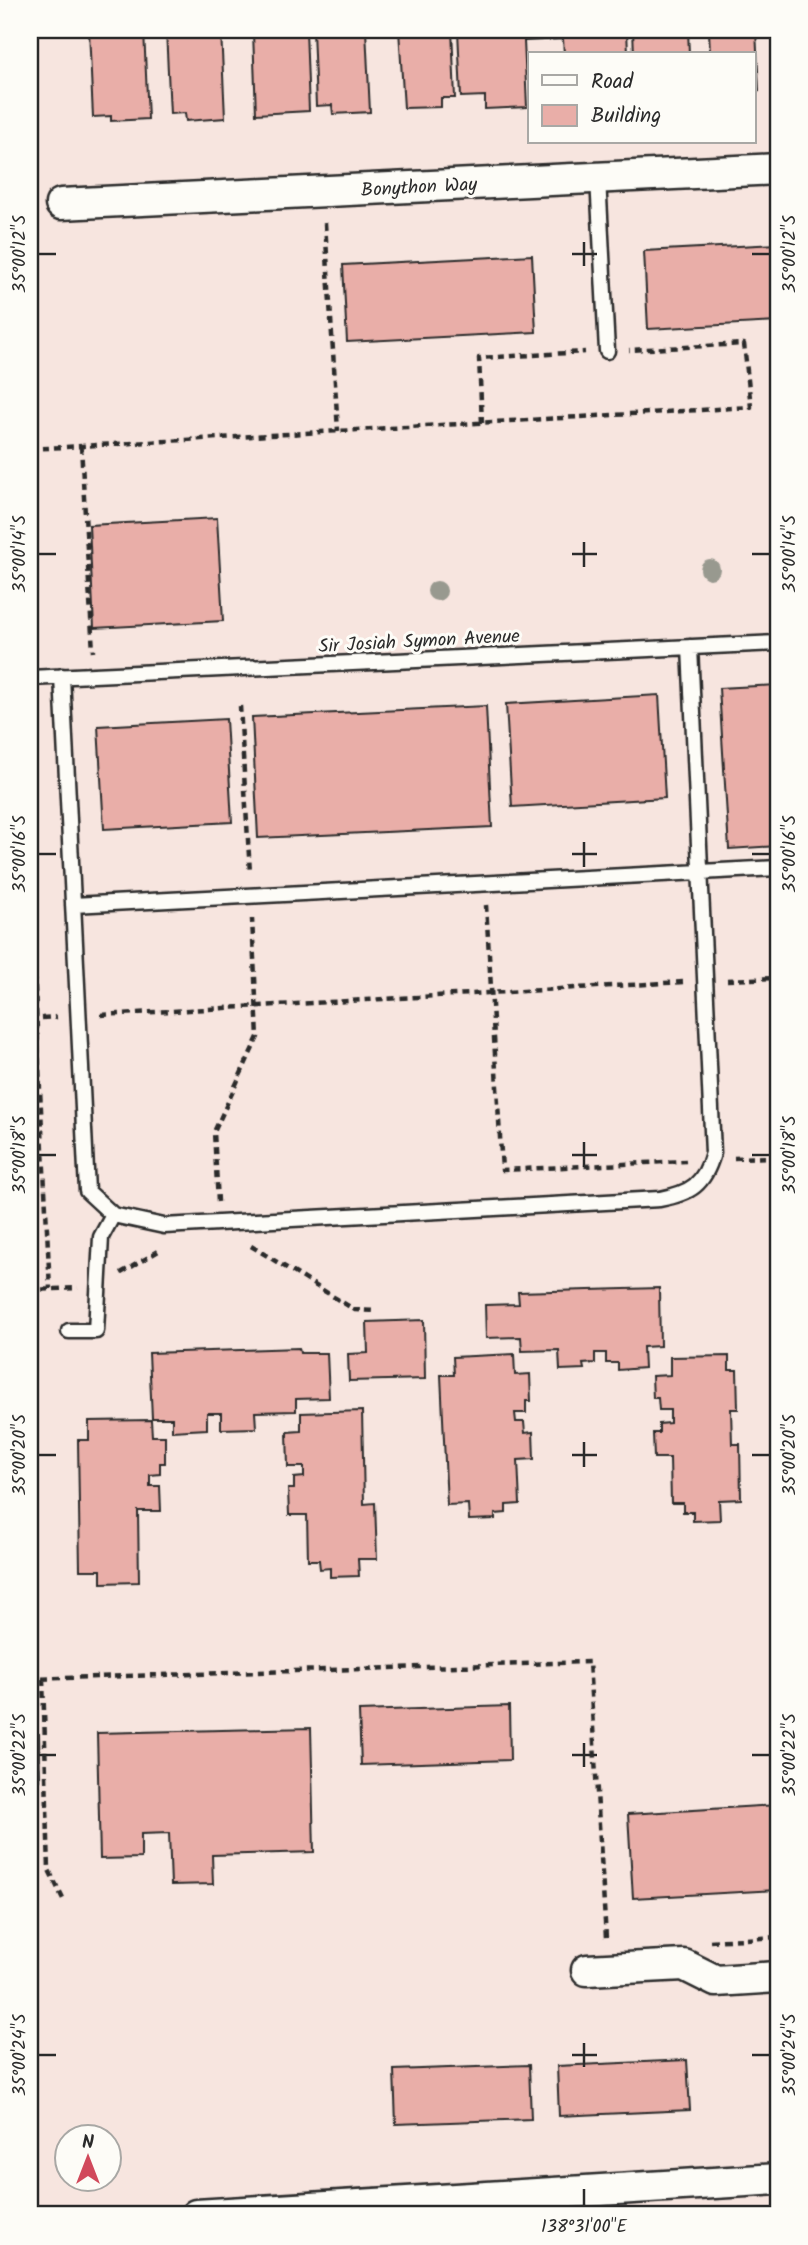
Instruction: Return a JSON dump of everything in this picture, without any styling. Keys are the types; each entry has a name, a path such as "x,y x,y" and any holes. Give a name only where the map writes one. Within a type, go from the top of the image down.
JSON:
{"street":[{"name":"Bonython Way","path":"61,204 778,169"},
{"path":"597,1959 684,1965 716,1981 778,1977"},
{"path":"196,2215 778,2179"}],"lane":[{"path":"597,178 607,351"},
{"name":"Sir Josiah Symon Avenue","path":"30,678 778,643"},
{"path":"62,676 87,1191 113,1215 164,1226 660,1199 684,1195 699,1184 711,1159 690,647"},
{"path":"74,905 778,868"},
{"path":"69,1331 96,1331 101,1237 113,1215"}],"path":[{"path":"323,191 338,431"},
{"path":"30,449 751,407"},
{"path":"81,446 93,660"},
{"path":"240,706 250,880"},
{"path":"485,883 502,1170 778,1157"},
{"path":"30,890 50,1289"},
{"path":"218,1210 214,1132 258,1037 252,916"},
{"path":"97,1015 778,978"},
{"path":"30,1019 65,1017"},
{"path":"241,1246 252,1246 355,1310 376,1311"},
{"path":"30,1290 98,1287 166,1247"},
{"path":"30,1679 589,1662 597,1959"},
{"path":"43,1679 49,1870 64,1901"},
{"path":"699,1942 778,1937"}],"building":[{"path":"89,30 144,30 148,119 111,121 111,116 93,117"},
{"path":"166,30 221,30 225,118 186,121 185,113 170,114"},
{"path":"306,30 309,111 256,114 253,32"},
{"path":"313,30 366,30 370,112 333,114 332,105 316,106"},
{"path":"399,30 452,30 455,98 441,98 441,107 404,108"},
{"path":"458,30 627,30 628,52 564,52 563,39 524,41 527,107 485,109 485,96 461,97"},
{"path":"633,30 688,30 689,52 634,52"},
{"path":"709,30 756,30 759,91 756,91 756,52 710,52"},
{"path":"778,244 778,322 648,329 644,251"},
{"path":"532,255 536,332 347,342 343,265"},
{"path":"217,518 223,621 94,628 89,525"},
{"path":"778,685 778,846 729,849 719,688"},
{"path":"659,695 665,798 512,807 506,704"},
{"path":"486,706 492,827 258,838 252,717"},
{"path":"226,719 232,822 104,829 98,726"},
{"path":"659,1288 660,1346 643,1347 644,1368 618,1370 618,1363 606,1363 606,1353 595,1353 595,1363 583,1364 584,1369 560,1370 559,1350 522,1351 521,1337 486,1338 485,1305 519,1304 518,1292"},
{"path":"424,1320 425,1379 349,1381 348,1354 368,1353 367,1322"},
{"path":"299,1348 300,1353 327,1353 329,1398 296,1399 296,1411 255,1412 256,1428 221,1429 221,1413 207,1413 207,1429 172,1431 172,1418 152,1418 149,1353"},
{"path":"514,1354 515,1375 530,1374 531,1401 526,1401 526,1413 515,1413 516,1422 524,1422 525,1433 533,1432 534,1459 518,1460 520,1504 506,1505 506,1513 495,1514 495,1519 469,1520 468,1504 447,1505 441,1375 454,1375 453,1357"},
{"path":"729,1356 729,1370 737,1370 738,1409 731,1409 732,1444 740,1444 741,1499 719,1500 720,1520 693,1521 693,1512 683,1512 683,1503 671,1503 670,1458 654,1458 653,1433 659,1433 659,1424 670,1423 670,1410 659,1410 658,1398 653,1398 652,1376 670,1375 670,1357"},
{"path":"362,1411 364,1504 375,1503 377,1559 358,1559 359,1576 330,1577 330,1568 320,1569 319,1560 308,1560 307,1515 289,1515 288,1489 294,1489 294,1478 304,1477 304,1467 288,1467 287,1432 301,1431 301,1413"},
{"path":"151,1420 152,1436 165,1436 165,1463 160,1463 160,1474 150,1475 150,1486 160,1486 161,1511 138,1511 139,1582 101,1583 101,1570 80,1570 78,1440 89,1440 89,1421"},
{"path":"509,1706 510,1760 361,1765 359,1711"},
{"path":"311,1728 314,1852 212,1855 213,1884 171,1885 169,1833 141,1834 141,1858 100,1859 97,1733"},
{"path":"30,1734 39,1734 40,1780 32,1781 34,1856 30,1856"},
{"path":"778,1805 778,1890 633,1898 628,1814"},
{"path":"687,2060 690,2110 559,2116 557,2066"},
{"path":"529,2065 531,2119 396,2124 394,2070"}]}
